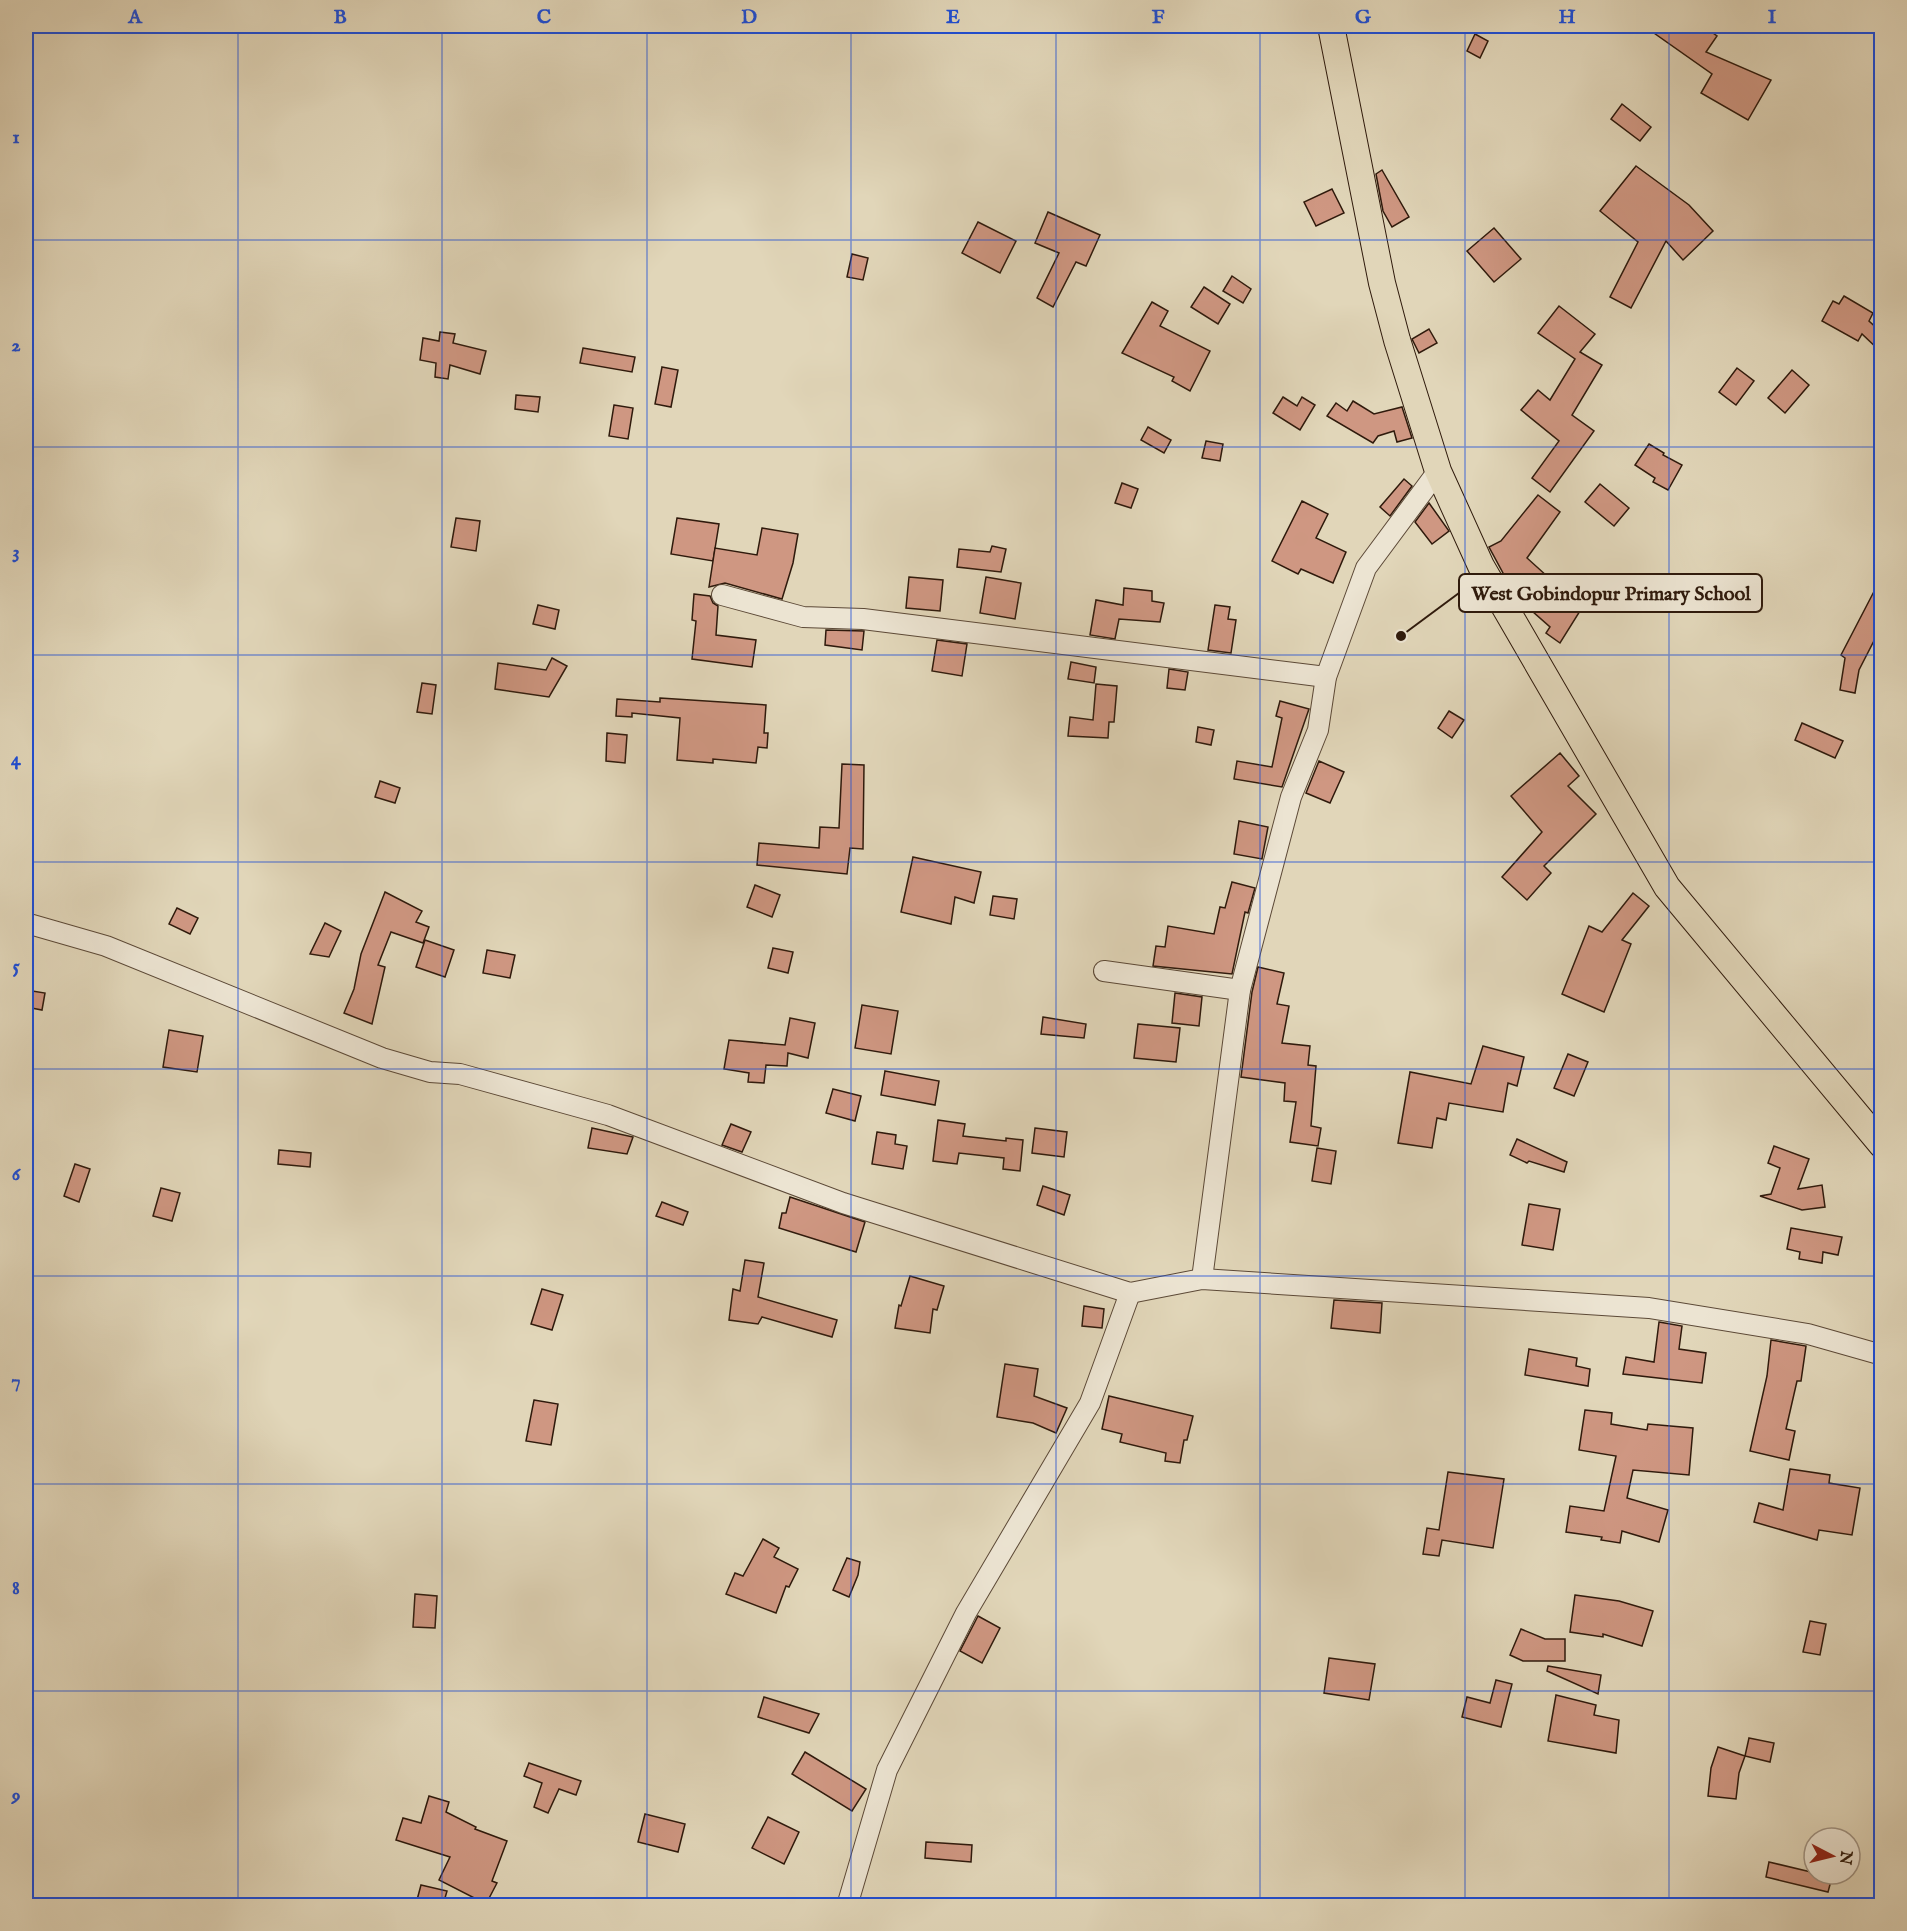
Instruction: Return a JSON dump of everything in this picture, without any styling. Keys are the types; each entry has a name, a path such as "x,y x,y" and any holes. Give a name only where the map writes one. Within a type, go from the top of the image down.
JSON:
{"main road":[{"path":"1331,26 1382,283 1438,471 1481,566 1666,887 1881,1145"}],"street":[{"path":"1202,1279 1240,990 1292,797 1318,730 1326,677 1365,568 1438,471"},
{"path":"722,595 803,616 863,619 1326,677"},
{"path":"26,923 106,946 382,1059 430,1072 460,1074 608,1115 843,1203 1130,1293 1202,1279 1649,1308 1808,1334 1881,1355"},
{"path":"1104,971 1240,990"},
{"path":"847,1905 887,1770 966,1613 1090,1403 1130,1293"}],"building":[{"path":"1644,26 1703,26 1717,36 1706,52 1771,80 1748,120 1701,93 1712,74"},
{"path":"1475,34 1488,41 1480,58 1467,51"},
{"path":"1622,104 1651,127 1640,141 1611,119"},
{"path":"1636,166 1689,205 1713,231 1683,260 1666,241 1631,308 1610,297 1638,242 1600,211"},
{"path":"1382,170 1409,217 1392,227 1383,211 1376,174"},
{"path":"1332,189 1344,213 1316,226 1304,202"},
{"path":"1048,212 1100,235 1086,266 1076,262 1053,307 1037,298 1059,253 1035,243"},
{"path":"978,222 1016,241 1000,273 962,253"},
{"path":"1494,228 1521,259 1494,282 1467,251"},
{"path":"852,254 868,258 863,280 847,277"},
{"path":"1232,276 1251,289 1243,303 1223,291"},
{"path":"1204,287 1230,304 1218,324 1191,307"},
{"path":"1844,296 1873,313 1869,321 1881,332 1881,352 1862,334 1858,341 1822,321 1833,301 1839,304"},
{"path":"1152,302 1168,311 1160,326 1210,351 1190,391 1172,381 1174,377 1122,353"},
{"path":"1559,306 1595,334 1580,352 1602,365 1572,415 1594,431 1550,492 1532,478 1559,441 1521,410 1538,390 1550,400 1575,359 1538,333"},
{"path":"1429,329 1437,343 1419,353 1412,339"},
{"path":"440,332 455,334 453,343 486,351 480,374 450,365 448,379 435,377 436,363 420,360 423,338 439,341"},
{"path":"583,348 635,357 632,372 580,363"},
{"path":"662,367 678,370 671,407 655,404"},
{"path":"1737,368 1754,381 1736,405 1719,392"},
{"path":"1792,370 1809,385 1785,413 1768,398"},
{"path":"516,395 540,397 538,412 515,409"},
{"path":"1283,397 1297,406 1302,397 1315,405 1300,430 1273,413"},
{"path":"1353,401 1374,414 1402,407 1412,438 1397,442 1394,431 1378,436 1373,443 1327,416 1336,403 1347,411"},
{"path":"614,405 633,408 628,439 609,436"},
{"path":"1148,427 1171,440 1164,453 1141,440"},
{"path":"1206,441 1223,444 1220,461 1202,458"},
{"path":"1649,444 1682,465 1668,490 1653,482 1655,478 1635,465"},
{"path":"1404,479 1412,486 1390,516 1380,507"},
{"path":"1122,483 1138,489 1131,508 1115,503"},
{"path":"1600,484 1629,508 1614,526 1585,502"},
{"path":"1538,495 1560,512 1527,558 1558,586 1552,593 1580,611 1560,643 1546,633 1550,627 1516,597 1489,547 1501,541"},
{"path":"1302,501 1328,514 1316,538 1346,552 1333,583 1301,569 1298,574 1272,561"},
{"path":"1429,503 1449,531 1432,544 1415,522"},
{"path":"456,518 480,521 476,551 451,547"},
{"path":"677,518 719,524 713,561 671,554"},
{"path":"762,528 798,534 793,563 782,599 725,583 709,587 715,548 757,555"},
{"path":"992,546 1006,549 1001,572 957,567 959,549 990,552"},
{"path":"909,577 943,580 940,611 906,608"},
{"path":"986,577 1021,583 1015,619 980,613"},
{"path":"1881,578 1881,627 1859,670 1855,693 1840,690 1845,658 1841,655"},
{"path":"1124,588 1152,591 1152,601 1164,603 1160,622 1119,619 1115,639 1090,635 1096,600 1123,605"},
{"path":"694,594 710,596 713,603 718,606 716,635 756,640 752,667 692,659 696,621 692,620"},
{"path":"538,605 559,610 555,629 533,624"},
{"path":"1215,605 1230,607 1228,619 1236,620 1231,653 1208,650"},
{"path":"826,630 864,631 862,650 825,645"},
{"path":"937,640 967,644 962,676 932,671"},
{"path":"552,658 567,666 549,697 495,689 498,663 546,670"},
{"path":"1071,662 1096,667 1094,683 1068,679"},
{"path":"1169,669 1188,672 1185,690 1167,688"},
{"path":"422,683 436,685 432,714 417,712"},
{"path":"1096,684 1117,686 1114,722 1109,722 1108,738 1068,736 1070,717 1093,720"},
{"path":"660,698 766,705 764,733 768,733 767,748 758,747 756,763 713,759 713,763 677,760 680,718 632,713 632,717 616,716 617,699 660,702"},
{"path":"1280,701 1309,709 1282,787 1234,779 1237,761 1272,767 1282,718 1276,716"},
{"path":"1449,711 1464,720 1452,738 1438,728"},
{"path":"1802,723 1843,741 1835,758 1795,740"},
{"path":"1198,727 1214,730 1211,745 1196,742"},
{"path":"607,733 627,735 625,763 606,761"},
{"path":"1560,753 1579,776 1568,786 1596,814 1544,866 1551,873 1527,900 1502,877 1542,832 1511,796"},
{"path":"1319,761 1344,772 1330,803 1306,793"},
{"path":"842,764 864,765 863,849 850,848 847,874 757,865 759,843 819,848 820,827 839,828"},
{"path":"380,781 400,788 395,803 375,797"},
{"path":"1239,821 1268,827 1262,859 1234,854"},
{"path":"913,857 981,872 974,903 955,897 951,924 901,912"},
{"path":"1232,882 1255,888 1248,913 1245,912 1232,974 1153,966 1156,946 1165,947 1168,926 1214,934 1220,907 1225,908"},
{"path":"755,885 780,895 772,917 747,907"},
{"path":"385,892 422,911 416,922 429,927 423,943 391,932 378,965 385,967 372,1024 344,1013 354,989 361,954"},
{"path":"1633,893 1649,906 1622,940 1631,944 1604,1012 1562,994 1589,926 1602,932"},
{"path":"993,896 1017,899 1014,919 990,915"},
{"path":"177,908 198,918 190,934 169,924"},
{"path":"325,923 341,931 329,957 310,954"},
{"path":"425,940 454,950 445,977 416,967"},
{"path":"773,948 793,952 788,973 768,968"},
{"path":"487,950 515,955 510,978 483,973"},
{"path":"1258,967 1284,973 1277,1004 1289,1006 1282,1043 1310,1046 1308,1065 1316,1066 1311,1126 1321,1128 1318,1146 1290,1142 1296,1102 1284,1101 1285,1083 1241,1077 1252,992"},
{"path":"26,990 45,993 42,1010 26,1007"},
{"path":"1175,993 1202,997 1199,1026 1172,1023"},
{"path":"862,1005 898,1011 891,1054 855,1048"},
{"path":"1043,1017 1086,1024 1084,1038 1041,1034"},
{"path":"790,1018 815,1023 808,1058 788,1053 787,1066 766,1065 764,1083 748,1082 749,1073 724,1069 729,1040 785,1045"},
{"path":"1138,1024 1180,1028 1176,1062 1134,1058"},
{"path":"169,1030 203,1036 197,1072 163,1067"},
{"path":"1483,1046 1524,1057 1517,1086 1508,1083 1503,1112 1449,1103 1446,1120 1437,1118 1432,1148 1398,1143 1410,1072 1471,1084"},
{"path":"1568,1054 1588,1062 1574,1096 1554,1088"},
{"path":"885,1071 939,1081 935,1105 881,1095"},
{"path":"833,1089 861,1096 855,1121 826,1113"},
{"path":"938,1120 965,1124 963,1136 1006,1141 1006,1138 1023,1140 1020,1171 1003,1169 1004,1158 959,1153 957,1164 933,1161"},
{"path":"731,1124 751,1132 742,1152 722,1145"},
{"path":"592,1128 633,1137 627,1154 588,1148"},
{"path":"1035,1128 1067,1132 1064,1157 1032,1153"},
{"path":"877,1132 896,1135 895,1144 907,1146 903,1169 872,1164"},
{"path":"1517,1139 1567,1162 1564,1172 1529,1161 1527,1163 1510,1155"},
{"path":"1774,1146 1809,1159 1798,1189 1822,1185 1825,1207 1802,1210 1760,1196 1771,1194 1780,1168 1768,1163"},
{"path":"1317,1148 1336,1151 1331,1184 1312,1181"},
{"path":"279,1150 311,1153 310,1167 278,1164"},
{"path":"75,1164 90,1169 79,1202 64,1196"},
{"path":"1043,1186 1070,1195 1064,1215 1037,1205"},
{"path":"161,1188 180,1193 172,1221 153,1216"},
{"path":"790,1197 865,1222 856,1252 779,1228 782,1213 786,1213"},
{"path":"662,1202 688,1212 683,1225 656,1216"},
{"path":"1529,1204 1560,1209 1553,1250 1522,1245"},
{"path":"1791,1228 1842,1237 1838,1255 1823,1252 1822,1263 1799,1259 1800,1252 1787,1249"},
{"path":"745,1260 764,1263 758,1297 837,1320 832,1337 762,1317 758,1324 729,1320 733,1289 740,1291"},
{"path":"910,1276 944,1286 937,1310 933,1309 930,1333 895,1328 899,1305 901,1306"},
{"path":"542,1289 563,1295 552,1330 531,1324"},
{"path":"1334,1300 1382,1303 1380,1333 1331,1328"},
{"path":"1084,1306 1104,1309 1102,1328 1082,1326"},
{"path":"1659,1322 1682,1326 1679,1349 1706,1353 1702,1383 1623,1374 1626,1357 1654,1362"},
{"path":"1771,1340 1806,1346 1801,1381 1797,1381 1786,1429 1795,1431 1789,1460 1750,1451 1767,1376"},
{"path":"1529,1349 1577,1358 1576,1366 1590,1369 1588,1386 1525,1375"},
{"path":"1005,1364 1038,1369 1034,1396 1067,1408 1056,1433 1033,1423 997,1417"},
{"path":"1109,1396 1193,1416 1187,1440 1184,1440 1180,1463 1165,1461 1166,1453 1120,1442 1122,1434 1102,1429"},
{"path":"534,1400 558,1404 551,1445 526,1441"},
{"path":"1585,1410 1612,1413 1611,1424 1647,1430 1648,1424 1693,1428 1689,1475 1633,1470 1627,1498 1668,1510 1659,1542 1622,1531 1620,1543 1601,1540 1602,1537 1566,1532 1570,1506 1604,1511 1616,1456 1579,1450"},
{"path":"1790,1469 1830,1475 1829,1483 1860,1488 1852,1535 1819,1530 1817,1540 1754,1522 1759,1503 1783,1510"},
{"path":"1448,1472 1504,1479 1493,1548 1442,1540 1439,1556 1423,1554 1427,1528 1439,1530"},
{"path":"763,1539 779,1548 774,1557 798,1569 789,1587 786,1586 776,1613 726,1594 735,1573 743,1576"},
{"path":"847,1558 860,1562 858,1575 849,1597 833,1590"},
{"path":"415,1594 437,1596 435,1628 413,1627"},
{"path":"1575,1595 1619,1601 1653,1611 1642,1646 1603,1634 1603,1637 1570,1632"},
{"path":"978,1616 1000,1628 982,1663 960,1651"},
{"path":"1810,1621 1826,1624 1820,1655 1803,1652"},
{"path":"1521,1629 1545,1639 1565,1639 1565,1661 1523,1661 1510,1655"},
{"path":"1329,1658 1375,1664 1369,1700 1324,1693"},
{"path":"1548,1666 1601,1675 1598,1694 1547,1671"},
{"path":"1496,1680 1512,1684 1501,1727 1462,1717 1467,1697 1490,1703"},
{"path":"1556,1695 1596,1705 1594,1715 1619,1720 1616,1753 1548,1741"},
{"path":"764,1697 819,1714 809,1733 758,1717"},
{"path":"1749,1738 1774,1743 1770,1762 1745,1756"},
{"path":"1718,1747 1745,1756 1739,1773 1736,1799 1708,1796 1711,1768"},
{"path":"805,1752 866,1789 852,1811 792,1774"},
{"path":"529,1763 581,1781 576,1795 559,1789 548,1813 534,1807 542,1783 524,1776"},
{"path":"429,1796 449,1802 446,1812 476,1827 475,1829 507,1841 492,1881 497,1883 486,1904 439,1880 450,1857 396,1840 403,1818 421,1823"},
{"path":"645,1814 685,1824 678,1852 638,1842"},
{"path":"768,1817 799,1832 784,1864 752,1848"},
{"path":"926,1842 972,1845 971,1862 925,1858"},
{"path":"1769,1862 1802,1870 1802,1886 1766,1877"},
{"path":"421,1885 447,1891 443,1905 417,1900"},
{"path":"1803,1886 1830,1886 1828,1892"}],"place":[{"name":"West Gobindopur Primary School","path":"1401,636"}]}
